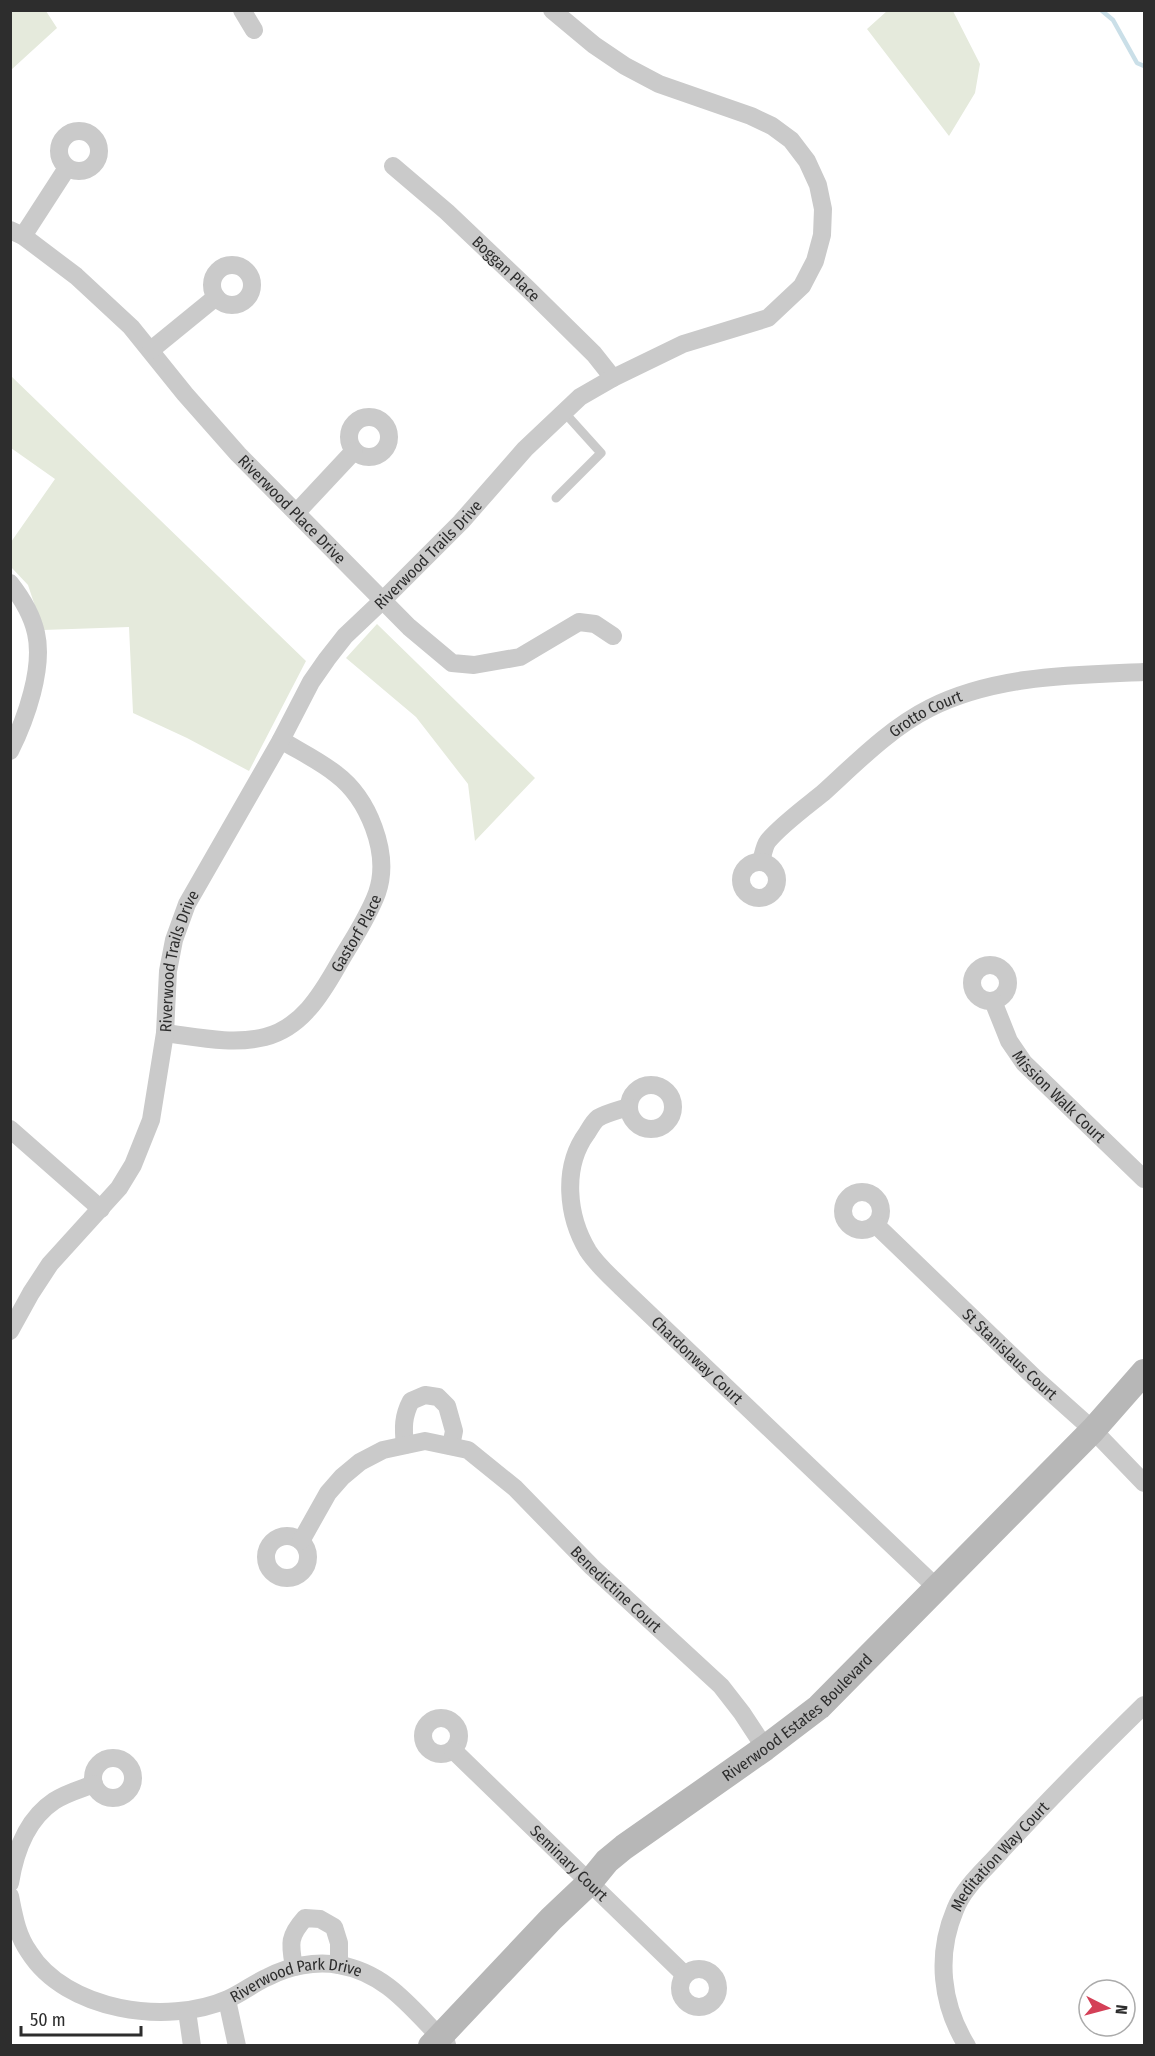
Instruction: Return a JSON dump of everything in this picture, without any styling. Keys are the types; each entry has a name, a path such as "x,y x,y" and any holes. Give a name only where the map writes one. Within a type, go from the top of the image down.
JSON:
{"street":[{"path":"242,10 254,30"},
{"name":"Riverwood Trails Drive","path":"10,1330 50,1264 119,1188 134,1165 151,1120 165,1033 168,971 174,940 187,904 281,741 311,682 327,659 345,636 461,522 525,448 580,397 683,344 768,318 802,286 814,261 822,235 823,208 818,185 807,160 791,140 772,126 750,116 659,84 625,66 594,45 552,10"},
{"name":"Boggan Place","path":"393,166 447,212 527,288 594,354 613,378"},
{"path":"16,233 67,168"},
{"name":"Riverwood Place Drive","path":"16,233 75,276 131,327 185,394 238,454 409,627 452,663 474,665 520,657 579,622 595,624 614,636"},
{"path":"151,350 216,297"},
{"path":"297,512 354,451"},
{"path":"10,583 28,613 36,633 38,655 29,700 10,751"},
{"name":"Grotto Court","path":"760,862 767,842 858,762 906,723 929,709 955,697 987,687 1083,674 1144,672"},
{"name":"Gastorf Place","path":"165,1033 216,1040 245,1040 267,1036 305,1014 321,995 378,892 381,867 378,843 371,820 356,794 337,774 281,741"},
{"name":"Mission Walk Court","path":"993,1001 1009,1041 1024,1063 1098,1132 1144,1179"},
{"name":"Chardonway Court","path":"628,1107 597,1119 583,1138 574,1158 570,1175 571,1195 580,1235 589,1253 623,1289 936,1587"},
{"path":"10,1129 101,1209"},
{"name":"St Stanislaus Court","path":"876,1225 1037,1380 1093,1430 1144,1483"},
{"name":"Riverwood Estates Boulevard","path":"440,2043 551,1919 589,1883 607,1861 819,1707 1093,1430 1144,1372"},
{"path":"405,1445 403,1431 405,1413 411,1401 425,1395 438,1397 447,1406 454,1431 451,1446"},
{"name":"Benedictine Court","path":"301,1541 328,1493 360,1462 383,1450 425,1441 468,1449 515,1488 592,1567 721,1686 749,1722 765,1748"},
{"name":"Meditation Way Court","path":"967,2046 952,2017 945,1996 943,1953 956,1907 969,1887 1054,1793 1144,1705"},
{"name":"Seminary Court","path":"453,1750 685,1975"},
{"path":"10,1883 20,1844 28,1828 39,1815 53,1801 94,1784"},
{"name":"Riverwood Park Drive","path":"10,1896 15,1937 43,1969 60,1984 94,2000 135,2011 187,2011 227,2000 268,1976 294,1967 339,1965 357,1969 379,1979 417,2012 440,2043"},
{"path":"294,1967 290,1945 294,1931 305,1918 321,1919 334,1928 339,1943 339,1965"},
{"path":"227,2000 237,2046"},
{"path":"187,2011 192,2046"}],"lane":[{"path":"556,498 601,453 564,412"}],"shaded area":[{"path":"11,10 46,11 57,28 11,70"},
{"path":"887,11 953,11 980,64 975,93 949,136 867,29"},
{"path":"11,376 306,661 249,771 133,713 129,627 43,630 28,585 11,567 11,542 55,479 11,448"},
{"path":"377,624 535,778 475,841 468,784 416,717 346,658"}],"waterway":[{"path":"1101,10 1113,20 1137,63 1144,66"}]}
